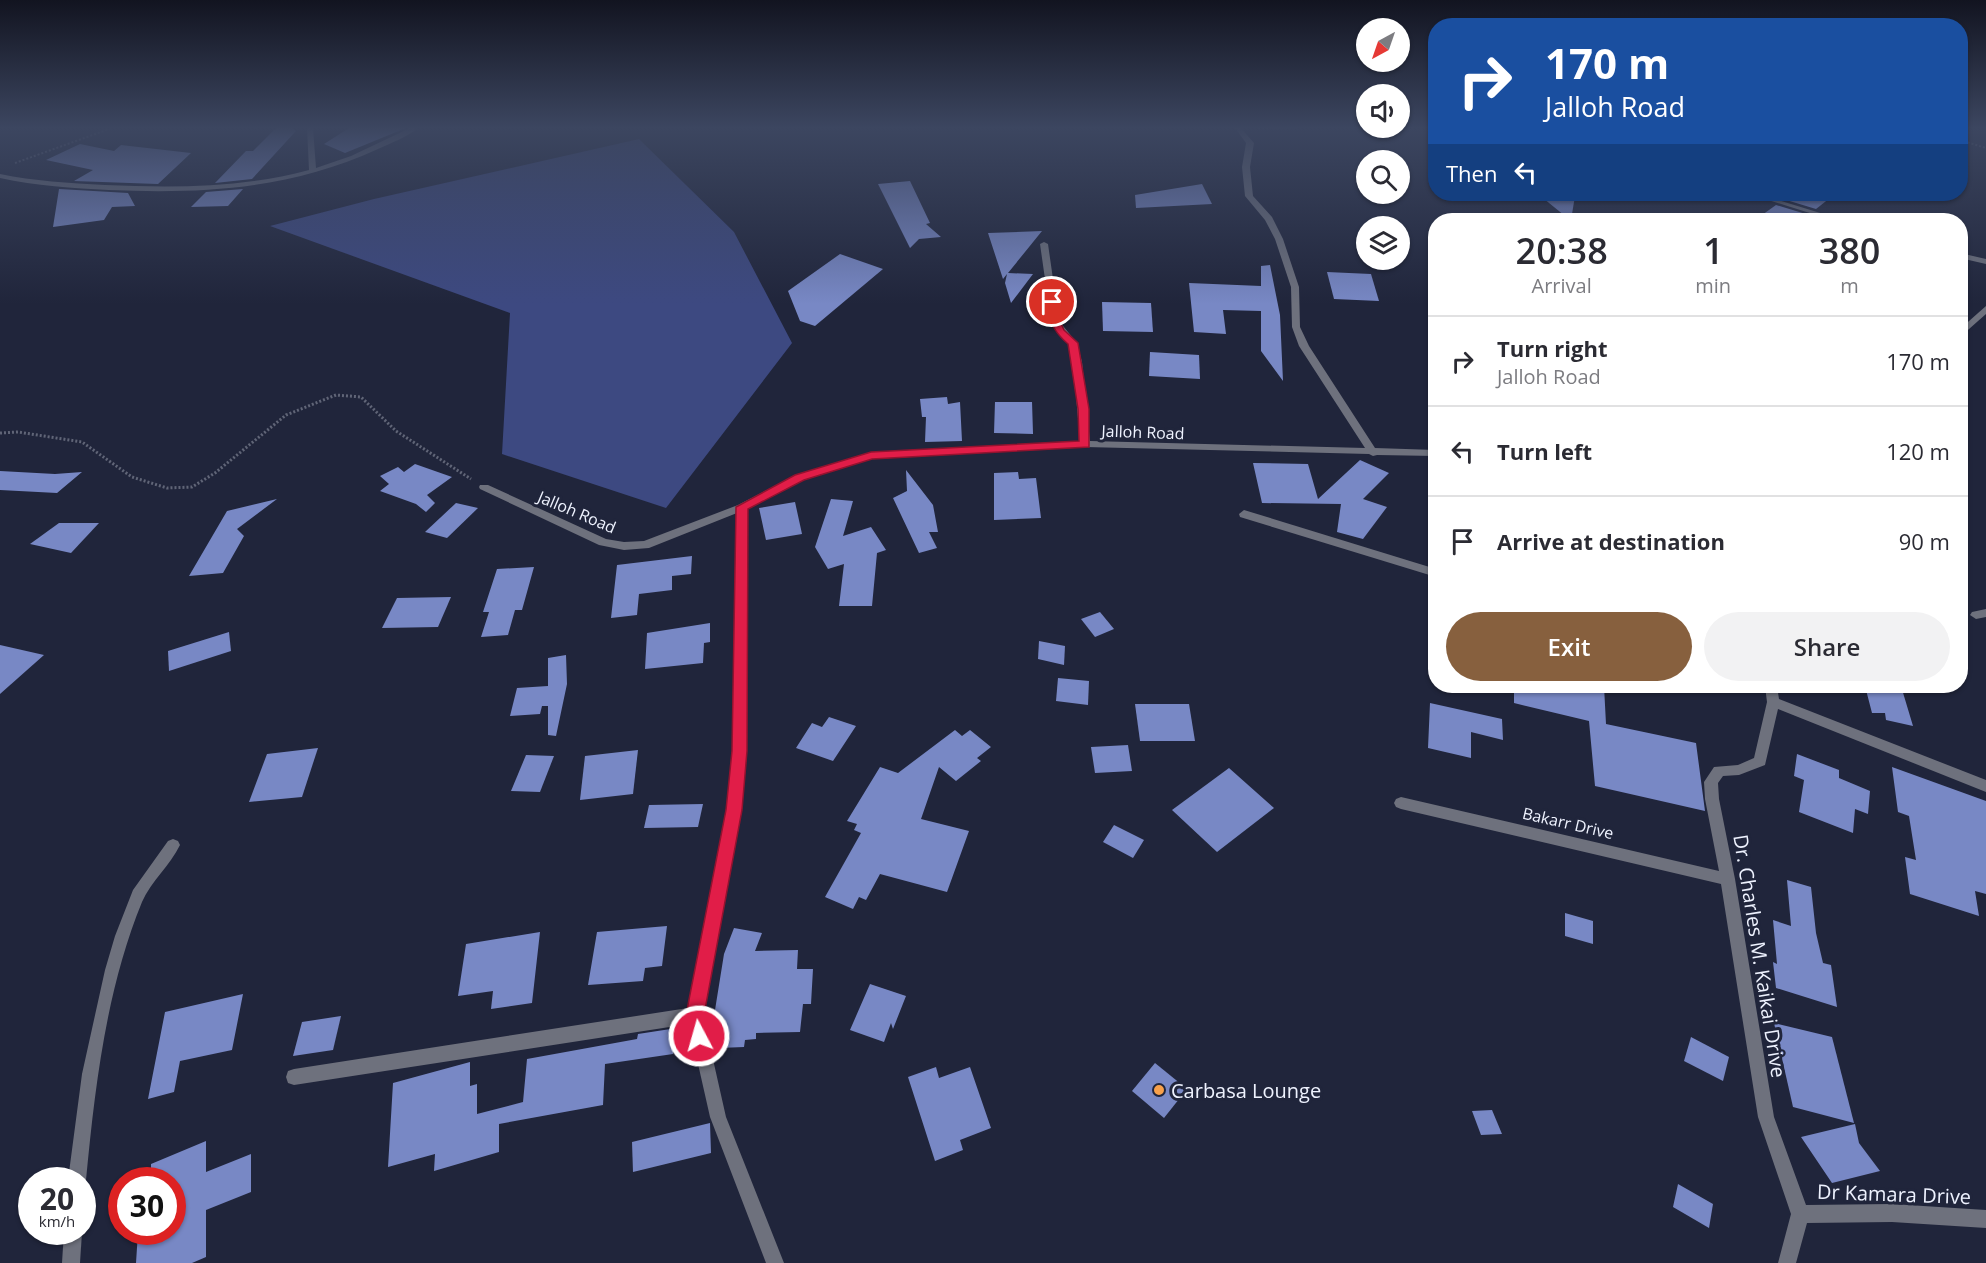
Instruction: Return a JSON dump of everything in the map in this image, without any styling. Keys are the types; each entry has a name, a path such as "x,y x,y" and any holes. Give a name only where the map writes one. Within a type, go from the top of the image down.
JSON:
{"street":[{"path":"107,187 183,190 220,187"},
{"path":"1248,187 1249,196 1269,219 1295,287 1296,327 1304,346 1373,453"},
{"path":"1776,201 1816,213"},
{"path":"1044,244 1054,321 1060,332 1073,343 1084,409 1085,444"},
{"path":"1968,257 1986,262"},
{"path":"1968,326 1986,309"},
{"name":"Jalloh Road","path":"484,487 603,542 624,546 645,545 742,507 800,477 871,456 1085,444 1428,453"},
{"path":"742,507 739,751 734,810 695,1015 718,1117 775,1263"},
{"path":"1244,514 1428,571"},
{"name":"Dr. Charles M. Kaikai Drive","path":"1772,693 1773,702 1760,761 1739,770 1719,771 1712,782 1712,799 1728,879 1766,1117 1800,1214"},
{"path":"1773,702 1986,786"},
{"name":"Bakarr Drive","path":"1401,803 1728,879"},
{"path":"78,1167 86,1092 105,999 136,900 173,845"},
{"path":"294,1077 695,1015"},
{"name":"Dr Kamara Drive","path":"1800,1214 1892,1213 1986,1219"},
{"path":"1787,1263 1800,1214"},
{"path":"71,1263 72,1245"}],"path":[{"path":"0,433 18,432 82,442 132,477 167,488 192,487 215,473 286,415 336,395 361,397 416,445 484,487"}],"shaded area":[{"path":"427,187 688,187 734,232 792,343 666,508 502,454 510,313 270,226"}],"building":[{"path":"879,187 913,187 930,223 926,224 941,237 919,239 910,248"},
{"path":"1184,187 1203,187 1212,204 1136,208 1135,195"},
{"path":"59,189 128,193 135,206 112,207 104,220 53,227"},
{"path":"243,189 228,206 191,207 206,192"},
{"path":"1547,201 1574,201 1572,213 1561,213"},
{"path":"1790,201 1826,201 1816,209"},
{"path":"1776,205 1802,213 1765,213"},
{"path":"1042,231 1008,273 1033,274 1011,303 1005,283 1007,274 1003,279 988,233"},
{"path":"840,254 883,269 815,326 800,321 788,291"},
{"path":"1270,265 1280,315 1283,381 1261,351 1261,311 1223,310 1226,334 1194,332 1189,283 1261,286 1261,266"},
{"path":"1327,272 1371,274 1379,301 1334,299"},
{"path":"1102,302 1151,303 1153,332 1103,331"},
{"path":"1150,352 1199,355 1200,379 1149,376"},
{"path":"947,397 948,404 960,402 962,441 925,442 926,417 922,417 920,399"},
{"path":"995,402 1032,402 1033,434 994,433"},
{"path":"1360,460 1389,473 1363,499 1387,507 1363,539 1337,532 1341,504 1262,503 1253,463 1308,464 1318,499"},
{"path":"415,464 452,477 427,495 435,503 426,512 416,504 380,491 389,484 380,476 398,467 404,472"},
{"path":"906,470 933,505 938,532 929,532 937,548 919,553 893,498 907,491"},
{"path":"0,471 55,474 82,472 57,493 0,490"},
{"path":"1018,472 1019,479 1036,478 1041,518 994,520 994,473"},
{"path":"277,499 237,529 244,536 223,573 189,576 227,511"},
{"path":"831,499 853,501 843,536 871,527 886,550 877,553 872,606 839,606 844,564 828,569 815,547"},
{"path":"795,502 802,534 766,540 759,508"},
{"path":"456,503 478,508 447,538 425,532"},
{"path":"59,523 99,523 71,553 30,544"},
{"path":"692,556 691,574 672,576 672,590 639,594 637,615 611,618 617,565"},
{"path":"534,567 522,610 515,610 508,635 481,637 489,612 483,612 497,569"},
{"path":"451,597 438,627 382,628 397,598"},
{"path":"1100,612 1114,629 1095,637 1081,619"},
{"path":"710,623 710,642 704,643 703,663 645,669 647,633"},
{"path":"229,632 231,651 169,671 168,651"},
{"path":"1039,641 1065,646 1064,665 1038,659"},
{"path":"0,645 44,655 0,694"},
{"path":"566,655 567,684 556,736 548,735 548,706 542,706 540,714 510,716 517,688 548,686 548,658"},
{"path":"1058,678 1089,681 1088,705 1056,701"},
{"path":"1514,693 1604,693 1606,724 1696,743 1705,811 1595,786 1589,721 1514,703"},
{"path":"1867,693 1903,693 1913,726 1886,720 1885,713 1872,713"},
{"path":"1430,703 1502,719 1503,740 1471,732 1471,758 1428,748"},
{"path":"1135,704 1189,704 1195,741 1140,741"},
{"path":"829,717 856,726 833,761 796,748 812,723 822,727"},
{"path":"955,730 962,736 970,730 991,747 977,758 981,761 956,781 939,767 921,819 969,831 947,892 880,874 866,900 859,897 853,909 825,897 861,833 854,830 857,824 847,821 880,767 898,773"},
{"path":"1128,745 1132,771 1095,773 1091,747"},
{"path":"318,748 302,797 249,802 267,754"},
{"path":"638,750 633,794 580,800 585,756"},
{"path":"1797,754 1839,770 1839,778 1870,791 1868,814 1855,809 1853,833 1799,812 1804,780 1794,776"},
{"path":"526,755 554,756 540,792 511,791"},
{"path":"1892,767 1986,801 1986,894 1975,891 1979,916 1910,894 1905,857 1916,860 1909,816 1898,812"},
{"path":"1229,768 1274,808 1217,852 1172,810"},
{"path":"703,804 698,827 644,828 649,805"},
{"path":"1114,825 1144,840 1133,858 1103,842"},
{"path":"1787,880 1811,887 1816,933 1823,963 1831,965 1837,1007 1776,988 1773,962 1777,964 1773,920 1791,926"},
{"path":"1565,913 1593,921 1593,944 1565,936"},
{"path":"667,926 662,966 645,968 643,981 588,985 597,932"},
{"path":"734,928 762,933 755,951 798,950 797,969 813,969 811,1004 803,1004 800,1032 756,1033 756,1039 745,1040 744,1047 719,1048 721,1034 711,1035 724,954"},
{"path":"540,932 532,1003 491,1009 493,991 458,996 466,944"},
{"path":"870,984 906,996 893,1029 891,1023 884,1042 850,1030"},
{"path":"243,994 232,1050 180,1061 174,1092 148,1099 165,1012"},
{"path":"341,1016 333,1050 293,1056 302,1022"},
{"path":"1774,1023 1832,1037 1854,1123 1793,1107"},
{"path":"677,1028 673,1054 605,1064 603,1105 499,1124 499,1152 434,1171 435,1154 388,1167 393,1083 470,1062 470,1086 477,1084 477,1114 523,1102 527,1059 637,1039 638,1034"},
{"path":"1691,1037 1729,1057 1723,1081 1684,1061"},
{"name":"Carbasa Lounge","path":"1155,1063 1187,1089 1164,1118 1132,1091"},
{"path":"936,1067 939,1078 970,1067 991,1128 960,1140 963,1150 935,1161 908,1077"},
{"path":"1492,1110 1502,1134 1481,1135 1472,1111"},
{"path":"710,1123 711,1153 633,1172 632,1142"},
{"path":"1855,1124 1859,1143 1880,1171 1832,1183 1801,1137"},
{"path":"206,1141 206,1172 251,1154 251,1192 206,1210 206,1257 192,1263 136,1263 137,1245 186,1245 186,1167 151,1167 151,1164"},
{"path":"1678,1184 1713,1204 1709,1228 1673,1207"}],"place":[{"name":"Carbasa Lounge","path":"1159,1090"}],"route":[{"path":"699,1036 695,1015 734,810 739,751 742,507 800,477 871,456 1085,444 1084,409 1073,343 1060,332 1054,321 1052,302"}]}
